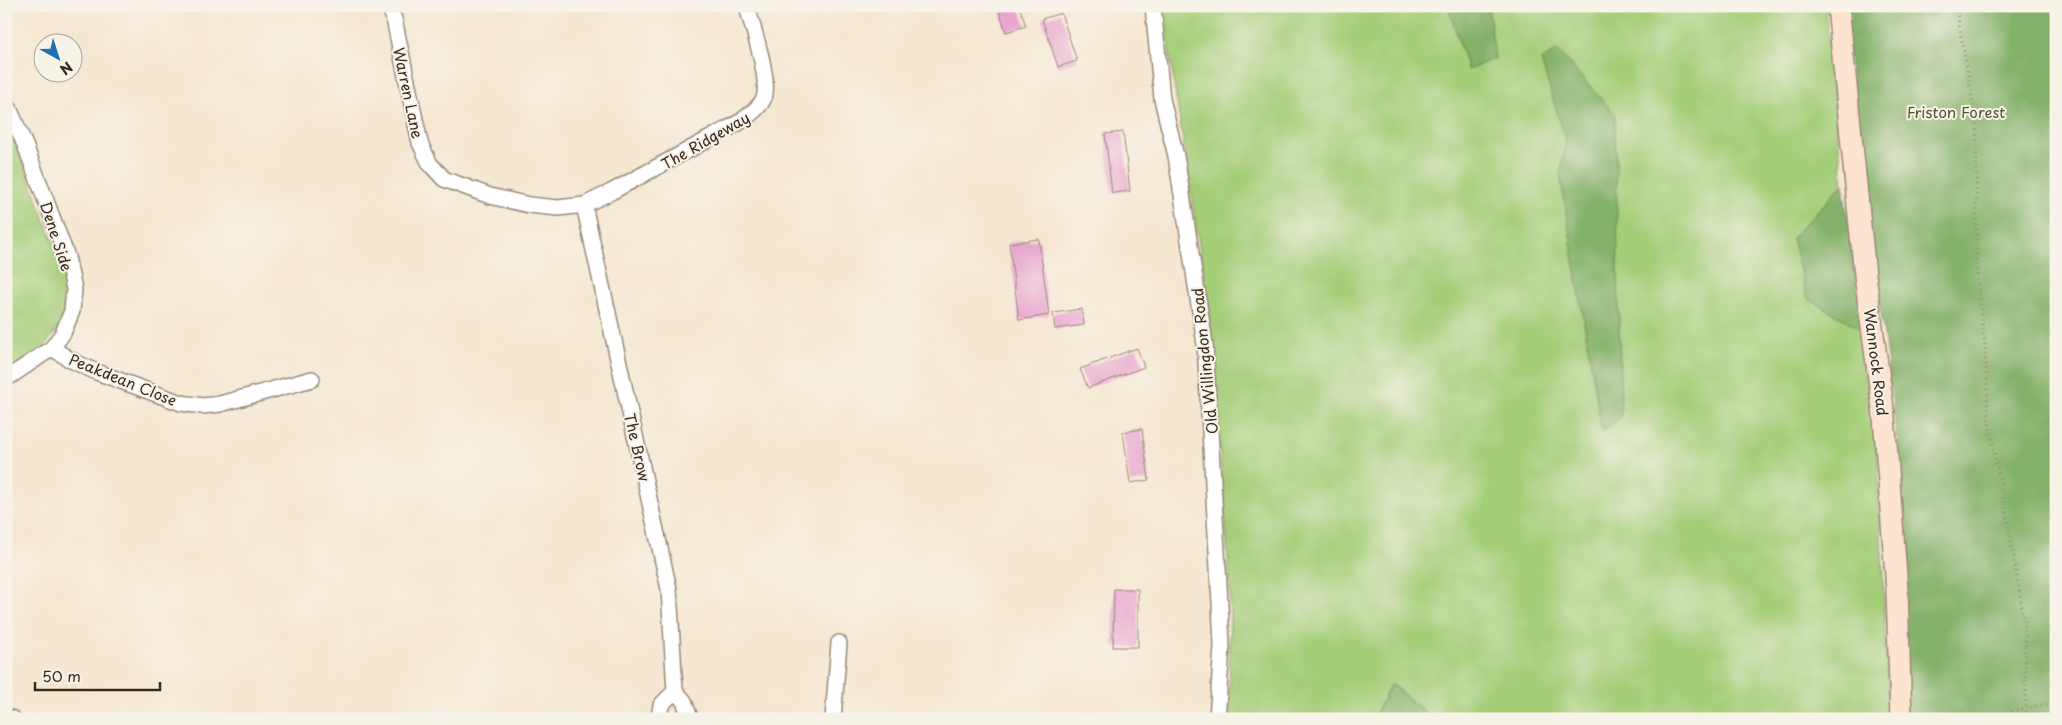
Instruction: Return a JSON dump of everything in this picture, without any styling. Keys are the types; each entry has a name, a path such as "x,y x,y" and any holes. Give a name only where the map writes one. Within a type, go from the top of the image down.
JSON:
{"street":[{"name":"Warren Lane","path":"389,6 394,20 420,143 430,164 444,179 490,196 529,206 558,208 584,205"},
{"name":"The Ridgeway","path":"584,205 740,122 756,109 765,95 764,76 748,6"},
{"name":"Old Willingdon Road","path":"1153,6 1162,99 1176,156 1205,344 1222,646 1217,719"},
{"name":"Wannock Road","path":"1838,6 1865,275 1884,416 1897,590 1901,719"},
{"name":"Dene Side","path":"6,101 25,144 67,258 74,289 72,311 63,333 52,348 6,379"},
{"name":"The Brow","path":"584,205 669,589 675,691 684,701 689,715 687,719"},
{"name":"Peakdean Close","path":"52,348 94,371 182,403 203,406 220,404 312,379"},
{"path":"833,719 839,643"},
{"path":"661,719 659,717 661,705 675,691"},
{"path":"6,717 13,719"}],"path":[{"path":"1956,6 1977,127 1976,266 1985,346 1989,425 2008,522 2025,627 2026,719"},
{"path":"1977,719 2056,702"}],"green space":[{"path":"1162,6 1448,6 1468,70 1495,58 1488,6 1825,6 1843,184 1792,238 1863,330 1878,463 1889,719 1424,719 1425,712 1391,684 1373,719 1229,719 1230,585 1208,304"},
{"path":"1448,6 1488,6 1495,58 1468,70"},
{"name":"Friston Forest","path":"1844,6 2056,6 2056,719 1905,719 1903,485 1853,94"},
{"path":"1557,50 1615,114 1621,417 1602,432 1560,175 1566,142 1541,60"},
{"path":"6,117 63,268 67,298 60,326 43,348 6,373"},
{"path":"1843,184 1863,330 1807,298 1792,238"},
{"path":"1391,684 1425,712 1424,719 1373,719"}],"building":[{"path":"998,6 1019,6 1026,26 1006,32"},
{"path":"1061,13 1077,61 1058,67 1042,19"},
{"path":"1123,132 1130,191 1112,193 1105,134"},
{"path":"1039,239 1049,315 1019,320 1009,243"},
{"path":"1082,309 1084,325 1055,329 1053,313"},
{"path":"1137,348 1144,367 1088,388 1080,369"},
{"path":"1142,429 1149,480 1130,483 1123,432"},
{"path":"1114,589 1138,589 1138,647 1113,647"}]}
